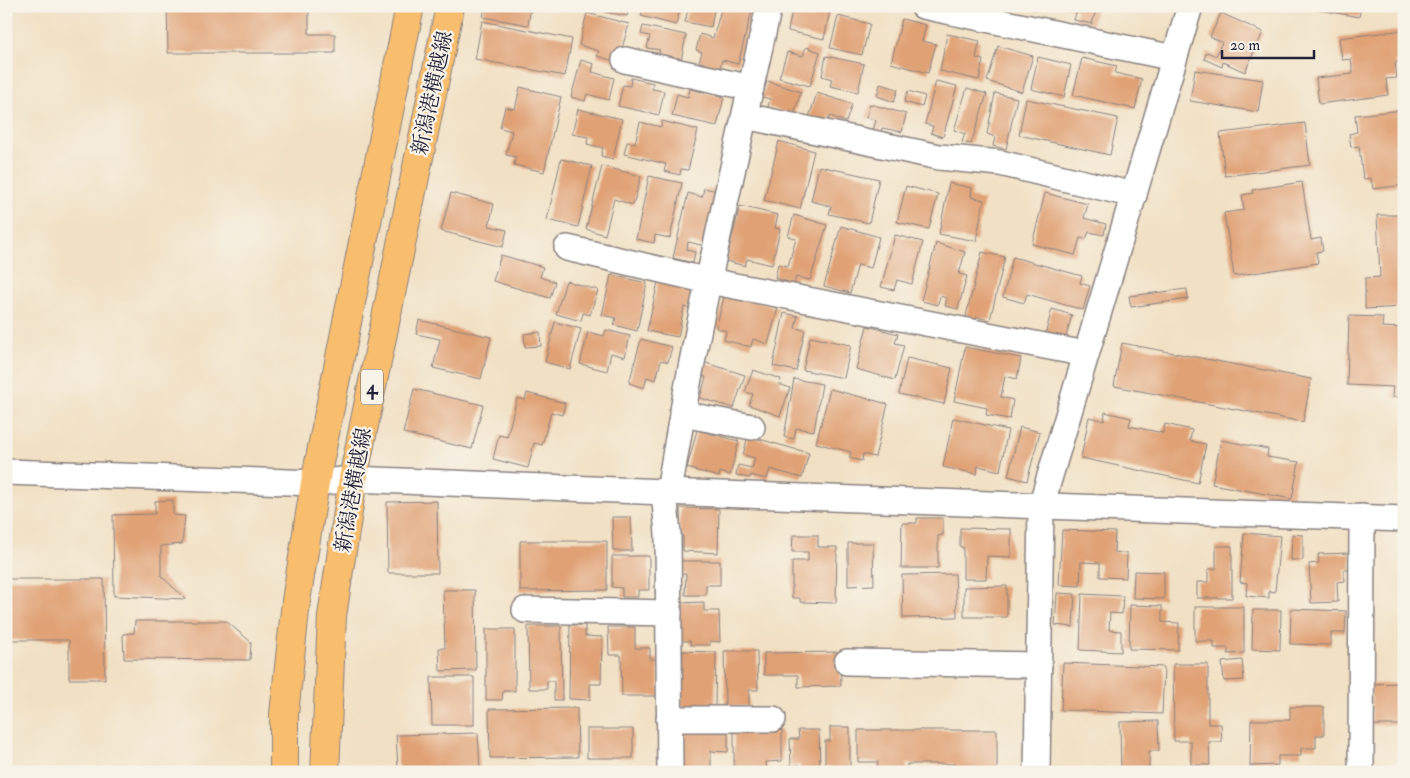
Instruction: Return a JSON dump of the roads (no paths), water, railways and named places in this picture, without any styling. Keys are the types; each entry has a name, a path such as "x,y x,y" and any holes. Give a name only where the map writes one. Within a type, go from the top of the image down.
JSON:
{"main road":[{"name":"新潟港横越線","path":"284,772 284,714 296,601 315,483 410,6"},
{"name":"新潟港横越線","path":"325,772 332,616 353,479 450,6"}],"street":[{"path":"670,772 667,492 708,281 769,6"},
{"path":"923,6 1174,58"},
{"path":"1037,772 1041,506 1190,6"},
{"path":"624,60 751,88"},
{"path":"745,116 939,156 1000,164 1134,195"},
{"path":"568,248 708,281 1086,354"},
{"path":"682,414 752,427"},
{"path":"6,472 315,483 353,479 1404,519"},
{"path":"1361,772 1362,517"},
{"path":"525,610 669,613"},
{"path":"847,662 1038,665"},
{"path":"670,719 773,719"}]}
